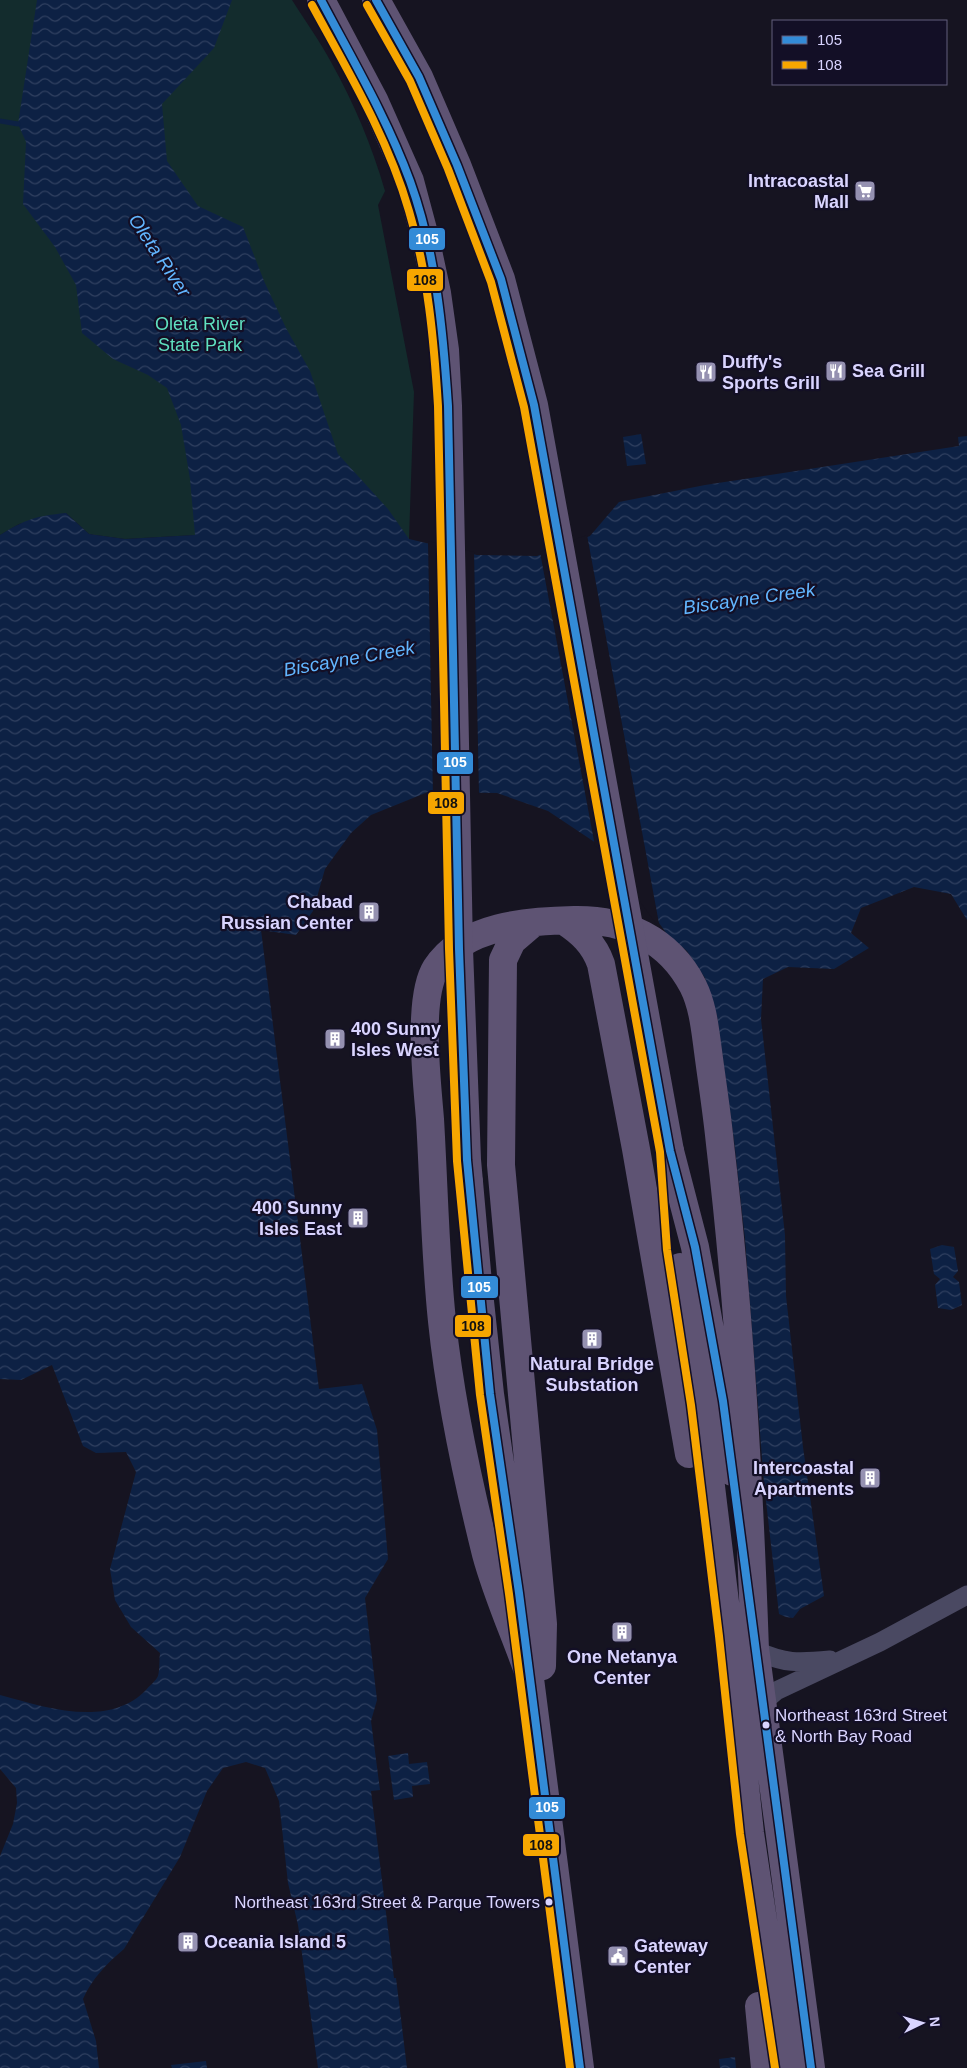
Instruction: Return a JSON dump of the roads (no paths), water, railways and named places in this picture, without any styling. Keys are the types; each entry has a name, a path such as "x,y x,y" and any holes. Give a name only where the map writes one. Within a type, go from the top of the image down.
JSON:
{"main road":[{"path":"320,0 374,100 410,181 437,293 447,383 459,949 467,1160 489,1385 530,1674 580,2068"},
{"path":"376,0 419,77 457,165 501,278 534,405 670,1151 695,1248 723,1401 811,2068"},
{"path":"530,1674 488,1559 467,1469 448,1366 442,1319 435,1216 425,1000 433,974 446,956 458,945 484,934 533,923 592,920 621,925 638,931 655,941 682,968 692,985 701,1011 718,1121 736,1301 749,1468 755,1650"},
{"path":"564,921 589,941 601,964 636,1149 703,1532 724,1596"},
{"path":"533,923 512,941 503,960 501,1165 543,1624 540,1752"},
{"path":"670,1151 677,1248 701,1404 750,1833 785,2068"},
{"path":"750,1833 745,1864 765,2068"}],"street":[{"path":"762,1703 776,1691 880,1642 967,1594"},
{"path":"755,1650 785,1662 841,1660"}],"water":[{"path":"37,0 232,0 214,48 162,104 167,161 198,206 243,227 264,281 286,328 310,371 338,454 388,509 409,539 477,555 537,556 590,536 619,502 705,485 959,446 958,437 967,436 967,920 951,894 914,887 861,908 851,933 869,948 834,969 788,967 763,979 761,1019 785,1235 786,1296 803,1447 824,1596 800,1609 793,1618 779,1614 764,1484 745,1239 717,1016 705,978 687,951 667,934 605,849 548,811 497,793 428,792 371,815 351,833 325,869 313,911 296,935 261,930 319,1389 362,1384 377,1430 388,1559 365,1598 377,1700 371,1721 380,1790 371,1791 407,2068 318,2068 298,1925 288,1883 279,1801 265,1768 246,1762 223,1768 207,1791 180,1857 124,1949 100,1972 86,1992 83,1999 96,2041 99,2068 0,2068 0,1856 13,1824 17,1803 16,1788 0,1769 0,1695 36,1705 76,1712 95,1712 113,1709 131,1702 156,1680 159,1673 160,1653 131,1627 115,1600 110,1569 136,1472 126,1452 96,1453 83,1446 52,1365 21,1380 0,1379 0,535 32,519 66,513 89,534 125,539 195,535 190,479 181,425 167,388 148,375 113,359 82,333 76,285 55,247 23,204 26,142 18,124"},
{"path":"641,434 646,464 627,466 623,437"},
{"path":"942,1245 954,1247 958,1271 953,1277 959,1282 962,1305 951,1310 938,1308 935,1285 940,1279 934,1274 930,1249"},
{"path":"408,1753 409,1764 427,1762 430,1784 412,1786 413,1797 394,1800 388,1756"},
{"path":"735,2057 736,2068 720,2068 719,2059"},
{"path":"206,2061 207,2068 172,2068 171,2065"}],"waterway":[{"path":"0,121 18,124"}],"place":[{"name":"Intracoastal Mall","path":"865,191"},
{"name":"Sea Grill","path":"836,371"},
{"name":"Duffy's Sports Grill","path":"706,372"},
{"name":"Chabad Russian Center","path":"369,912"},
{"name":"400 Sunny Isles West","path":"335,1039"},
{"name":"400 Sunny Isles East","path":"358,1218"},
{"name":"Natural Bridge Substation","path":"592,1339"},
{"name":"Intercoastal Apartments","path":"870,1478"},
{"name":"One Netanya Center","path":"622,1632"},
{"name":"Northeast 163rd Street & North Bay Road","path":"766,1725"},
{"name":"Northeast 163rd Street & Parque Towers","path":"549,1902"},
{"name":"Oceania Island 5","path":"188,1942"},
{"name":"Gateway Center","path":"618,1956"}],"water label":[{"name":"Oleta River","path":"160,255"},
{"name":"Biscayne Creek","path":"749,598"},
{"name":"Biscayne Creek","path":"349,658"}],"park label":[{"name":"Oleta River State Park","path":"200,334"}]}
